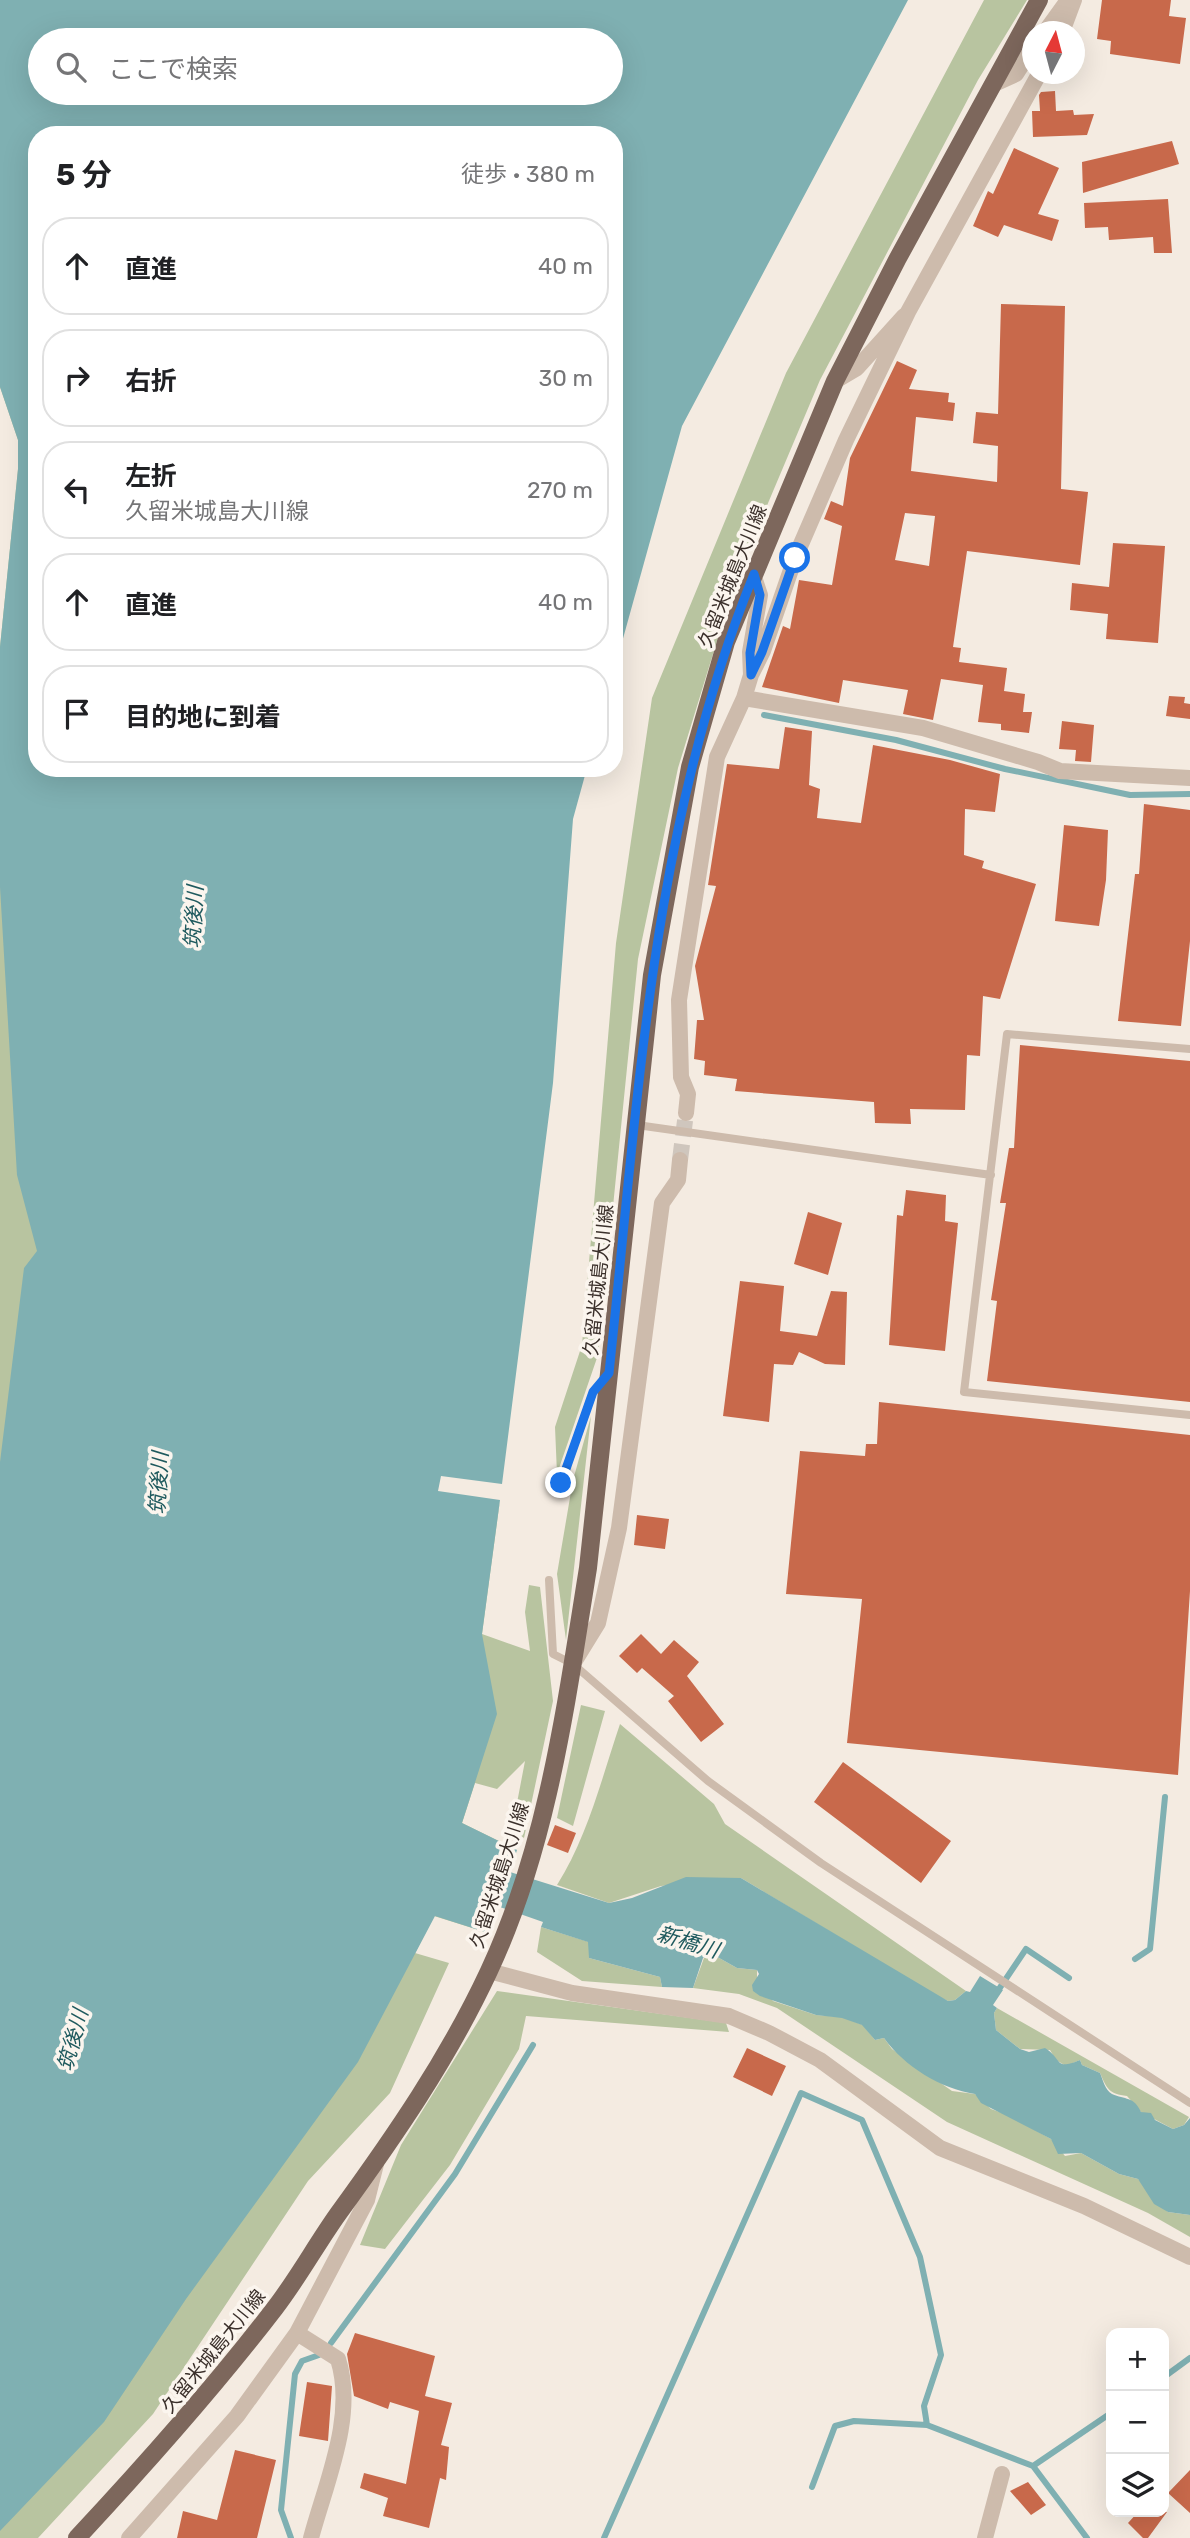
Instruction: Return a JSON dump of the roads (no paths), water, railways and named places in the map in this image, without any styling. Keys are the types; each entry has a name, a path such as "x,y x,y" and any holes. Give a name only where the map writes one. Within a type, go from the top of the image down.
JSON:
{"main road":[{"name":"久留米城島大川線","path":"77,2538 175,2433 277,2306 337,2216 377,2164 429,2084 489,1971 500,1943 536,1842 573,1664 588,1568 652,975 690,767 726,642 835,381 1039,0"}],"street":[{"path":"1053,21 1068,0"},
{"path":"1066,21 1074,0"},
{"path":"992,85 1016,74 1022,65"},
{"path":"686,1113 688,1094 681,1077 680,1000 717,757 744,698 795,558 846,440 908,312 1033,84"},
{"path":"835,381 856,368 908,312"},
{"path":"751,675 750,653 760,595 754,574"},
{"path":"744,698 923,728 1038,761 1060,771 1145,778 1190,778"},
{"path":"573,1664 598,1623 619,1528 662,1203 678,1180 680,1160"},
{"path":"489,1971 572,1993 729,2016 820,2060 940,2148 1084,2206 1190,2257"},
{"path":"129,2538 237,2416 297,2333 367,2200 377,2164"},
{"path":"297,2333 338,2359 345,2379 344,2412 311,2538"},
{"path":"985,2538 1002,2474"}],"lane":[{"path":"1190,1049 1007,1034 964,1392 1190,1415"},
{"path":"636,1125 990,1175"},
{"path":"561,1483 593,1392 609,1373"},
{"path":"549,1580 553,1654 573,1664 708,1781 821,1863 1190,2103"}],"water":[{"path":"0,0 908,0 682,426 623,639 623,126 28,126 28,777 585,777 573,819 553,1083 502,1484 441,1476 438,1491 500,1500 482,1634 497,1714 462,1823 517,1850 510,1872 609,1903 632,1898 686,1877 741,1878 948,2001 955,2000 966,1991 970,1992 980,1976 1003,1990 993,2005 997,2008 994,2013 996,2030 1020,2049 1029,2052 1045,2048 1062,2064 1080,2060 1082,2065 1100,2073 1110,2092 1132,2101 1141,2112 1151,2113 1155,2120 1173,2129 1184,2125 1190,2118 1190,2215 1168,2212 1154,2204 1138,2179 1119,2174 1081,2153 1058,2154 1051,2139 981,2103 975,2094 949,2087 924,2075 902,2058 884,2038 875,2040 862,2025 842,2018 816,2015 760,1996 753,1991 752,1985 759,1974 757,1970 737,1968 712,1954 703,1958 693,1988 662,1987 660,1977 589,1958 588,1942 541,1927 543,1922 497,1906 485,1932 435,1916 358,2062 186,2299 104,2422 0,2531 0,1462 24,1268 37,1251 17,1175 0,887 0,647 18,469 18,440 0,387"}],"waterway":[{"path":"764,715 896,740 1005,769 1130,795 1190,794"},
{"path":"1135,1959 1150,1949 1165,1797"},
{"path":"995,1995 1026,1949 1069,1978"},
{"path":"331,2343 455,2174 533,2045"},
{"path":"604,2538 801,2093 862,2120 920,2257 941,2355 924,2406 927,2425 1033,2466 1087,2538"},
{"path":"291,2538 281,2510 295,2374 302,2361 319,2355"},
{"path":"1169,2373 1190,2358"},
{"path":"1033,2466 1106,2416"},
{"path":"812,2487 835,2426 854,2421 927,2425"}],"tunnel":[{"path":"680,1160 686,1113"}],"water label":[{"name":"筑後川","path":"194,917"},
{"name":"筑後川","path":"159,1483"},
{"name":"新橋川","path":"688,1942"},
{"name":"筑後川","path":"73,2040"}]}
